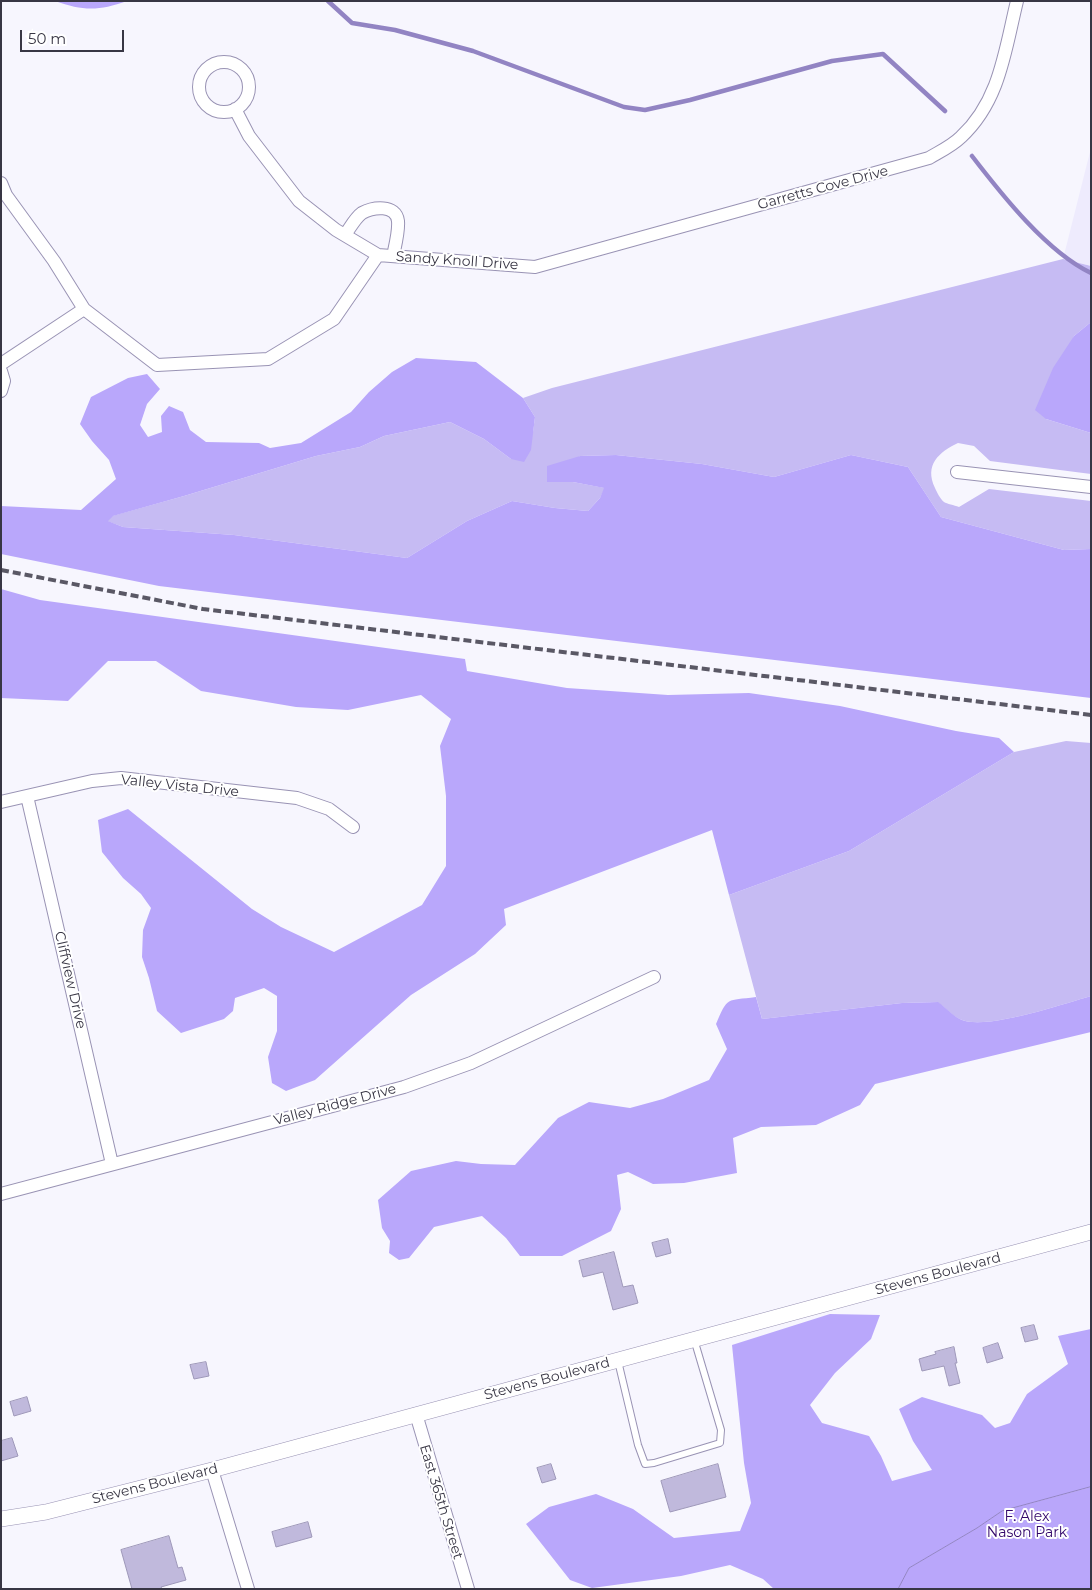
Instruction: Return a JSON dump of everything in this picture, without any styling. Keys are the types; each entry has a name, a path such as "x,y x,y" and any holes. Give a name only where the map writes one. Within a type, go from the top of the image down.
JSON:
{"street":[{"name":"Garretts Cove Drive","path":"536,267 929,158 959,139 978,119 995,88 1017,1"},
{"path":"220,62 236,64 247,75 249,82 247,98 236,109 227,112 218,111 210,108 204,102 200,94 200,78 205,70 212,65 220,62"},
{"path":"236,109 249,136 299,201 345,235 378,255"},
{"name":"Sandy Knoll Drive","path":"1,183 6,195 54,260 84,309 157,365 268,359 334,319 378,255 536,267"},
{"path":"345,235 362,214 379,208 387,208 394,213 398,220 393,256"},
{"path":"1,364 84,309"},
{"path":"1,371 4,381 1,391"},
{"path":"957,472 1091,487"},
{"name":"Valley Vista Drive","path":"1,802 92,781 121,778 297,798 329,809 353,827"},
{"name":"Cliffview Drive","path":"27,796 112,1164"},
{"name":"Valley Ridge Drive","path":"1,1194 404,1087 471,1063 654,978"},
{"name":"Stevens Boulevard","path":"1,1519 46,1512 212,1470 1091,1232"},
{"name":"East 365th Street","path":"416,1414 468,1589"},
{"path":"212,1470 248,1589"}],"lane":[{"path":"618,1360 638,1445 645,1464 654,1463 720,1443 721,1430 694,1339"}],"shaded area":[{"path":"55,1 127,1 108,7 83,8"},
{"path":"1091,148 1091,266 1063,259"},
{"path":"1063,259 1091,266 1091,322 1074,336 1046,419 1091,433 1091,474 990,461 974,446 958,443 939,455 932,466 931,473 935,488 941,499 945,503 959,507 989,489 1091,501 1091,549 1064,550 941,517 908,467 851,455 774,477 702,464 616,455 580,456 548,482 573,482 605,488 600,498 588,511 512,501 467,521 407,558 234,535 123,527 107,521 112,516 316,456 360,447 384,436 450,422 484,439 511,459 533,432 535,417 523,398 552,388"},
{"path":"1091,322 1091,433 1046,419 1035,410 1053,368 1074,336"},
{"path":"416,358 476,362 523,398 535,417 531,450 524,462 511,459 484,439 450,422 384,436 360,447 316,456 113,516 108,521 123,527 234,535 407,558 467,521 512,501 588,511 600,498 604,488 573,482 547,482 547,466 580,456 616,455 702,464 774,477 851,455 908,467 941,517 1064,550 1091,549 1091,698 159,586 1,554 1,506 81,510 116,479 109,460 80,424 91,397 128,378 147,374 160,389 147,404 140,425 148,437 162,432 161,416 169,406 183,412 190,430 206,442 259,443 270,448 301,443 351,412 369,392 392,372"},
{"path":"1,589 40,600 465,659 467,671 567,688 668,695 749,693 840,706 956,731 999,738 1014,752 849,851 729,895 712,830 504,909 506,925 475,954 411,995 315,1080 286,1091 272,1083 268,1057 277,1031 277,996 264,988 235,998 233,1011 224,1019 181,1033 157,1011 142,957 143,930 151,908 141,894 123,878 102,852 98,820 128,809 252,909 281,927 334,952 422,905 446,866 446,796 440,746 451,719 421,695 348,710 296,707 201,691 156,661 108,661 68,701 1,698"},
{"path":"1066,741 1091,743 1091,996 1025,1015 989,1022 962,1020 955,1017 937,1002 902,1003 762,1019 729,895 849,851 1014,752"},
{"path":"1091,996 1091,1032 875,1084 860,1105 816,1125 761,1127 733,1138 737,1173 684,1183 653,1184 628,1172 617,1175 621,1209 611,1231 562,1256 520,1256 506,1238 482,1216 434,1227 409,1258 399,1260 389,1253 390,1241 382,1228 378,1200 411,1171 456,1161 515,1165 558,1118 589,1102 630,1108 663,1099 709,1080 727,1049 716,1024 729,1001 756,997 762,1019 902,1003 938,1002 959,1019 989,1022 1025,1015"},
{"path":"830,1314 880,1315 871,1339 835,1373 810,1405 822,1423 869,1436 881,1456 892,1481 932,1470 913,1441 899,1409 922,1397 982,1415 995,1428 1010,1423 1027,1394 1068,1364 1058,1336 1091,1329 1091,1487 1002,1511 909,1568 898,1589 774,1589 763,1579 730,1565 681,1576 592,1588 570,1580 526,1524 549,1507 596,1494 633,1509 674,1538 740,1531 751,1503 744,1463 732,1345"},
{"path":"1091,1487 1091,1589 898,1589 909,1568 1002,1511"}],"building":[{"path":"668,1239 671,1253 656,1257 652,1243"},
{"path":"614,1252 623,1287 633,1285 638,1303 613,1310 603,1272 583,1277 579,1261"},
{"path":"1034,1325 1038,1339 1025,1342 1021,1328"},
{"path":"998,1343 1003,1358 987,1363 983,1348"},
{"path":"954,1347 957,1363 955,1363 960,1383 949,1386 944,1366 922,1371 919,1359"},
{"path":"206,1362 209,1376 194,1379 190,1365"},
{"path":"27,1397 31,1411 14,1416 10,1402"},
{"path":"12,1438 18,1456 1,1461 1,1441"},
{"path":"551,1464 556,1479 542,1483 537,1468"},
{"path":"718,1464 726,1497 670,1512 661,1481"},
{"path":"308,1522 312,1537 276,1547 272,1532"},
{"path":"169,1536 178,1568 182,1567 186,1580 161,1587 162,1589 132,1589 121,1550"}],"waterway":[{"path":"328,1 352,23 395,30 473,51 624,107 645,110 690,100 832,61 883,54 945,111"},
{"path":"972,156 1011,205 1042,237 1074,264 1091,273"}],"railway":[{"path":"1,570 203,609 1091,715"}],"park label":[{"name":"F. Alex Nason Park","path":"1027,1525"}]}
